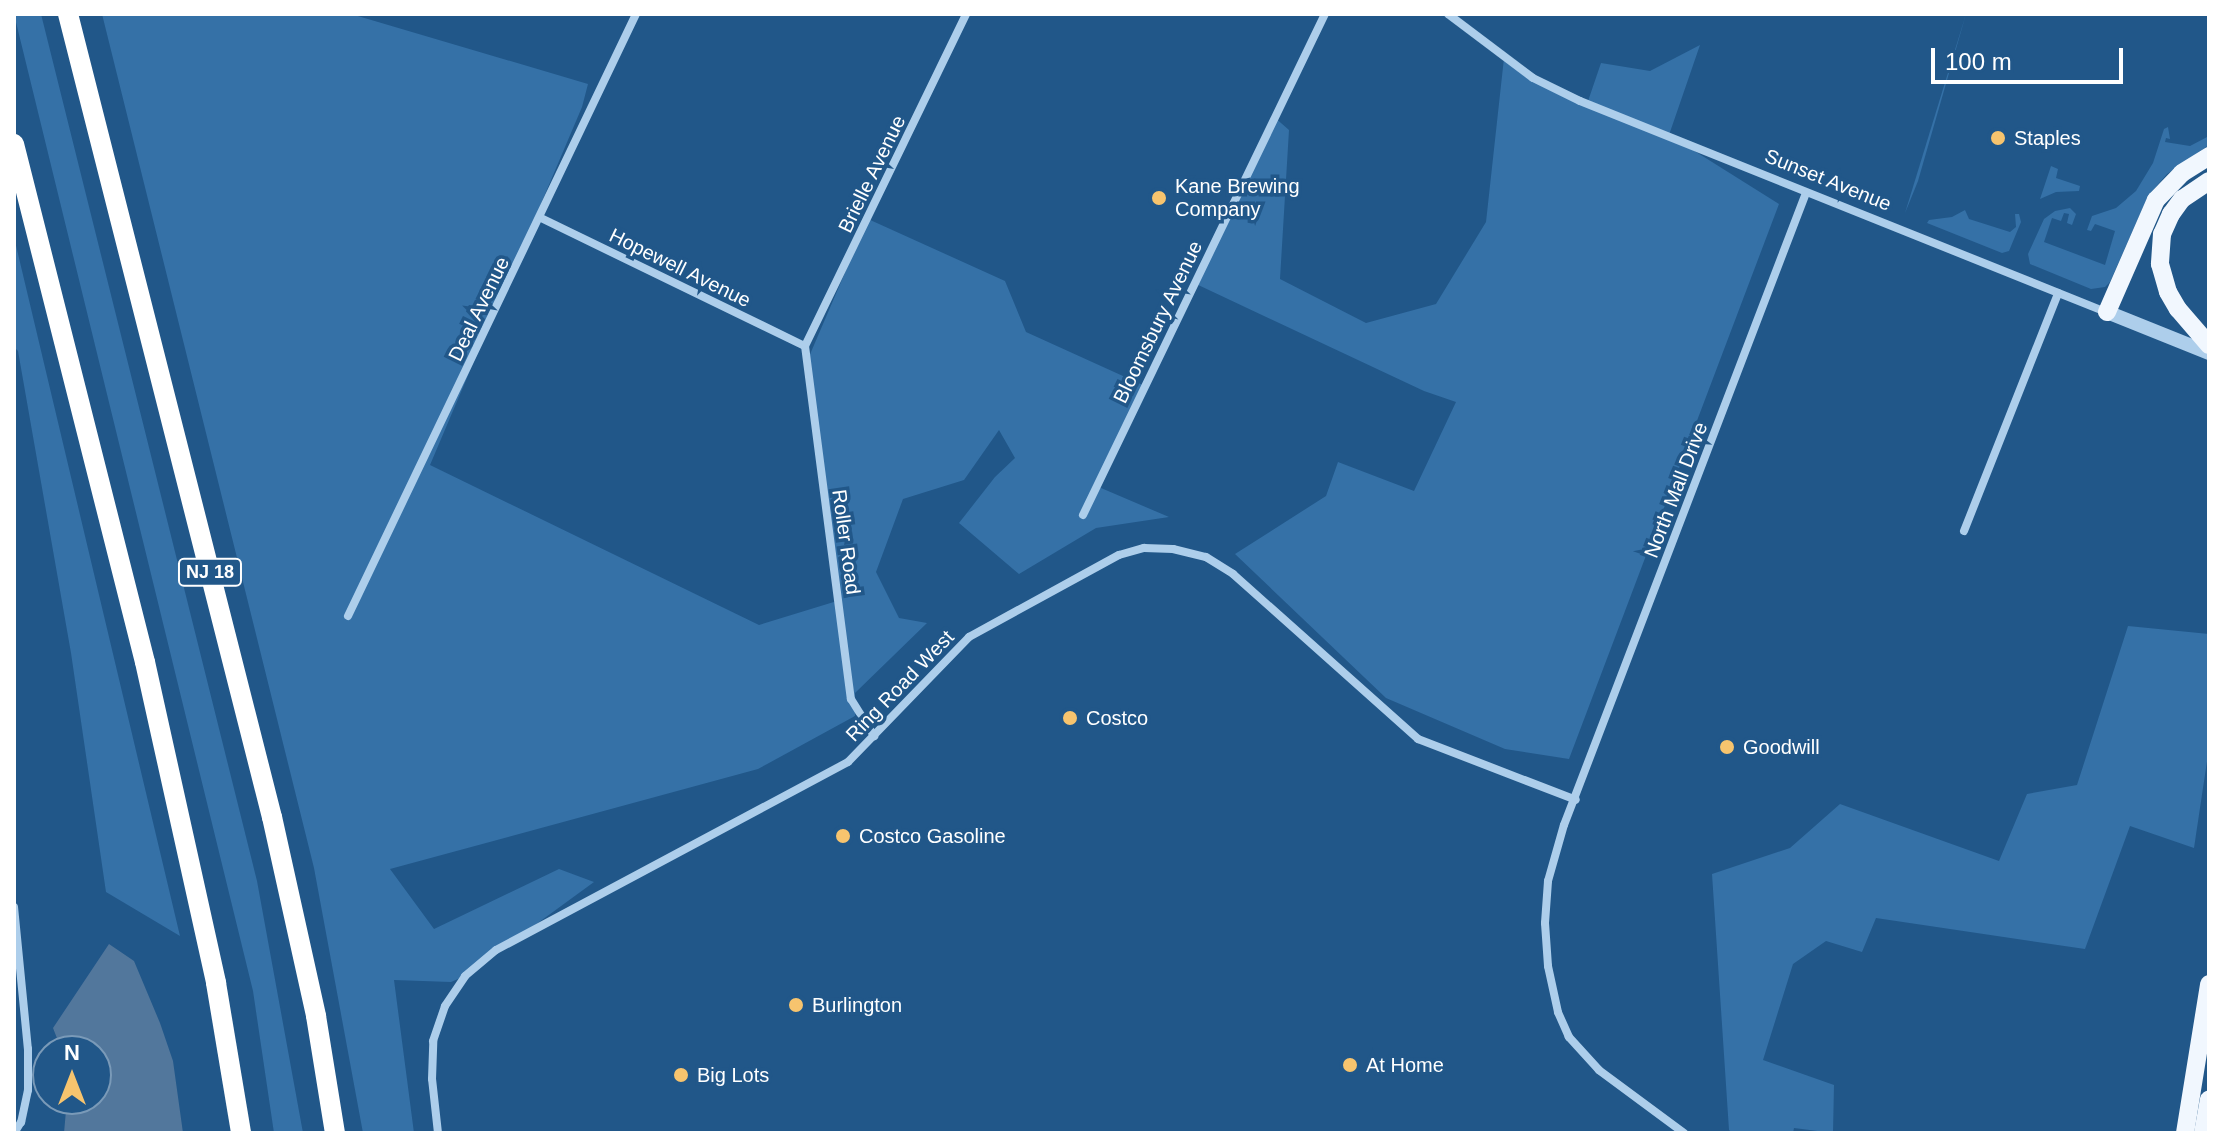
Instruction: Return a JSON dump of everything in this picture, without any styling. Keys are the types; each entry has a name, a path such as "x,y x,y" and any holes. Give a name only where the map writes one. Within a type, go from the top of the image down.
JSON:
{"highway":[{"name":"NJ 18","path":"68,14 272,817 314,1003 335,1133"},
{"path":"14,144 145,662 216,983 241,1133"}],"main road":[{"path":"2107,312 2156,200 2182,173 2209,156"},
{"path":"2209,181 2182,199 2171,214 2162,234 2160,264 2168,292 2178,309 2209,345"},
{"path":"2185,1133 2209,984"},
{"path":"2203,1133 2209,1100"}],"street":[{"name":"Deal Avenue","path":"348,616 636,14"},
{"name":"Brielle Avenue","path":"805,346 966,14"},
{"name":"Bloomsbury Avenue","path":"1083,515 1325,14"},
{"name":"Sunset Avenue","path":"1448,14 1496,53 1551,88 2209,353"},
{"name":"North Mall Drive","path":"1684,1133 1585,1058 1569,1037 1558,1012 1548,966 1546,900 1553,859 1806,193"},
{"name":"Hopewell Avenue","path":"541,218 805,346"},
{"path":"1964,531 2058,293"},
{"name":"Roller Road","path":"805,346 851,699 874,736"},
{"name":"Ring Road West","path":"438,1133 432,1079 433,1041 445,1006 465,976 496,950 848,762 969,637 1119,555 1144,548 1173,549 1206,557 1233,574 1418,739 1576,800"},
{"path":"14,907 28,1049 28,1090 21,1122 14,1133"}],"shaded area":[{"path":"14,14 41,14 257,881 303,1133 274,1133 253,991"},
{"path":"102,14 351,14 588,84 582,107 430,465 759,625 837,601 808,359 868,219 1005,281 1026,332 1145,386 1094,485 1169,517 1096,528 1019,574 959,523 995,477 1015,458 999,430 964,480 903,499 876,572 899,618 927,623 855,693 855,716 758,769 390,869 434,929 559,869 594,882 465,976 451,982 394,980 414,1133 363,1133 314,868"},
{"path":"1966,14 1918,181 1905,213"},
{"path":"1700,45 1669,135 1779,204 1569,759 1505,749 1386,698 1235,554 1326,496 1338,462 1414,491 1456,402 1424,391 1194,283 1273,116 1289,130 1280,279 1366,323 1436,304 1486,222 1504,58 1587,104 1601,63 1650,71"},
{"path":"2168,127 2170,139 2166,138 2165,142 2190,146 2209,136 2209,145 2167,174 2148,196 2105,287 2091,289 2030,264 2028,254 2044,219 2055,211 2070,208 2076,214 2072,225 2067,223 2069,214 2064,213 2061,221 2052,218 2044,242 2105,265 2115,231 2095,224 2091,231 2087,230 2092,216 2116,208 2136,191 2153,163 2164,129"},
{"path":"2051,166 2058,169 2056,178 2080,186 2079,191 2056,192 2040,199"},
{"path":"1965,210 1969,219 2010,232 2016,227 2015,214 2019,214 2021,222 2009,251 2002,253 1927,223 1929,220 1952,217"},
{"path":"14,237 180,936 106,892 71,653 18,351 14,347"},
{"path":"2128,626 2209,634 2209,748 2194,848 2130,826 2085,949 1876,918 1862,952 1826,941 1793,964 1763,1060 1834,1085 1833,1133 1794,1128 1793,1133 1733,1133 1729,1130 1712,874 1790,848 1840,804 1999,861 2027,794 2077,785"},
{"path":"109,944 134,961 173,1061 183,1133 64,1133 66,1115 112,1115 112,1035 56,1035 53,1028"}],"place":[{"name":"Staples","path":"1998,138"},
{"name":"Kane Brewing Company","path":"1159,198"},
{"name":"Costco","path":"1070,718"},
{"name":"Goodwill","path":"1727,747"},
{"name":"Costco Gasoline","path":"843,836"},
{"name":"Burlington","path":"796,1005"},
{"name":"At Home","path":"1350,1065"},
{"name":"Big Lots","path":"681,1075"}]}
